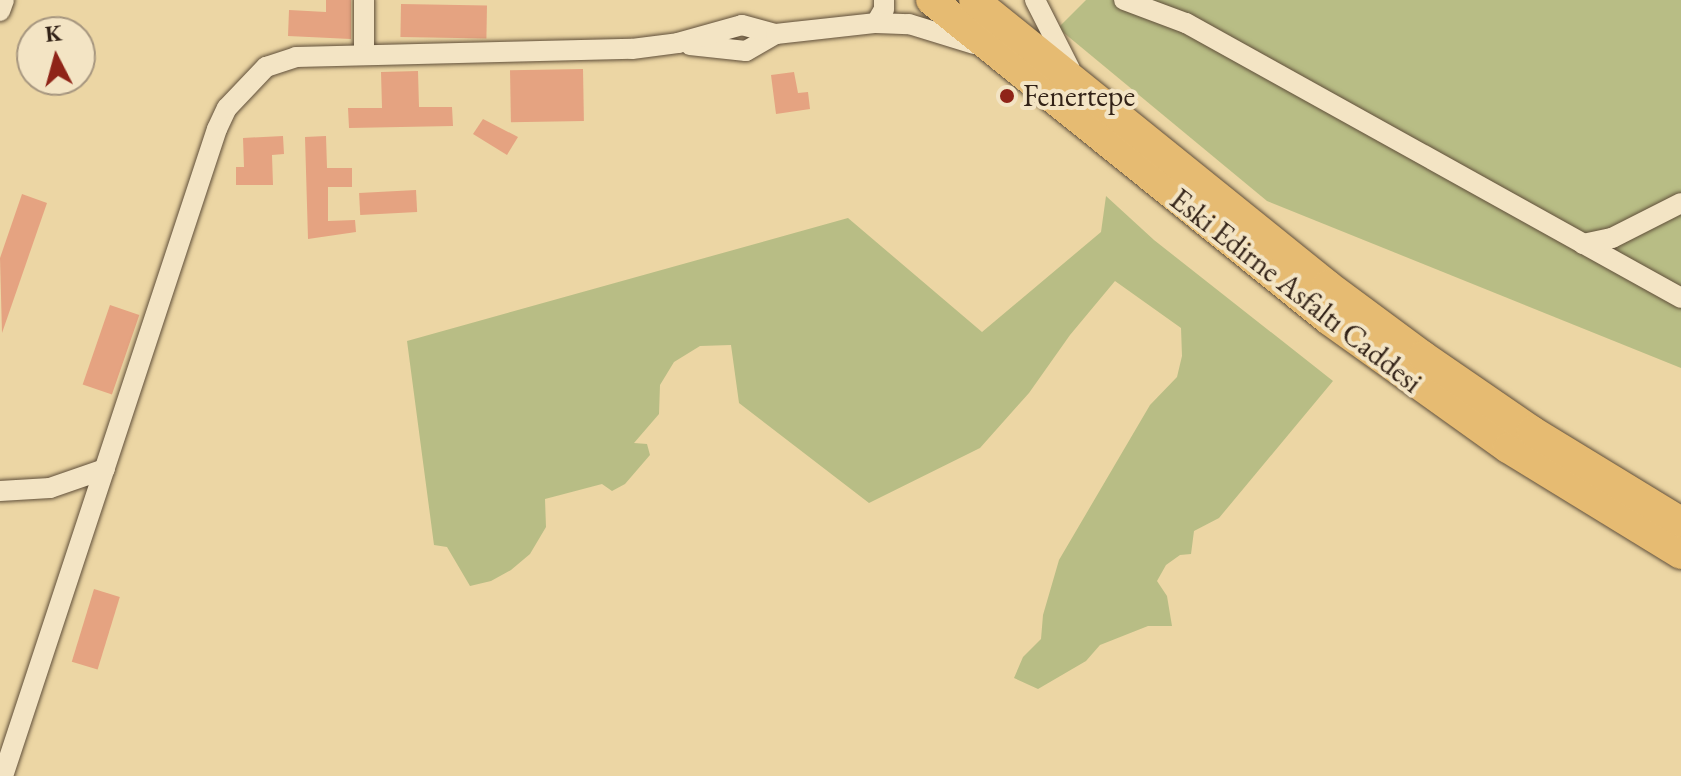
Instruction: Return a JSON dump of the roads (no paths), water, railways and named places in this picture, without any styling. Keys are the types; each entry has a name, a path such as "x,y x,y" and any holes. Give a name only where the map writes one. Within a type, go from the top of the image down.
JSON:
{"highway":[{"name":"Eski Edirne Asfaltı Caddesi","path":"931,0 1352,337 1508,448 1681,554"},
{"name":"Eski Edirne Asfaltı Caddesi","path":"974,0 1327,285 1423,356 1532,431 1681,522"}],"lane":[{"path":"0,11 4,0"},
{"path":"364,0 364,55"},
{"path":"876,23 884,9 884,0"},
{"path":"1124,0 1186,23 1681,298"},
{"path":"1034,1 1078,83"},
{"path":"3,776 217,129 227,108 256,76 277,62 296,57 632,49 678,43 742,25 776,34 876,23 941,31 1000,55"},
{"path":"1583,244 1612,238 1681,203"},
{"path":"0,491 50,488 105,469"}],"place":[{"name":"Fenertepe","path":"1007,96"}]}
